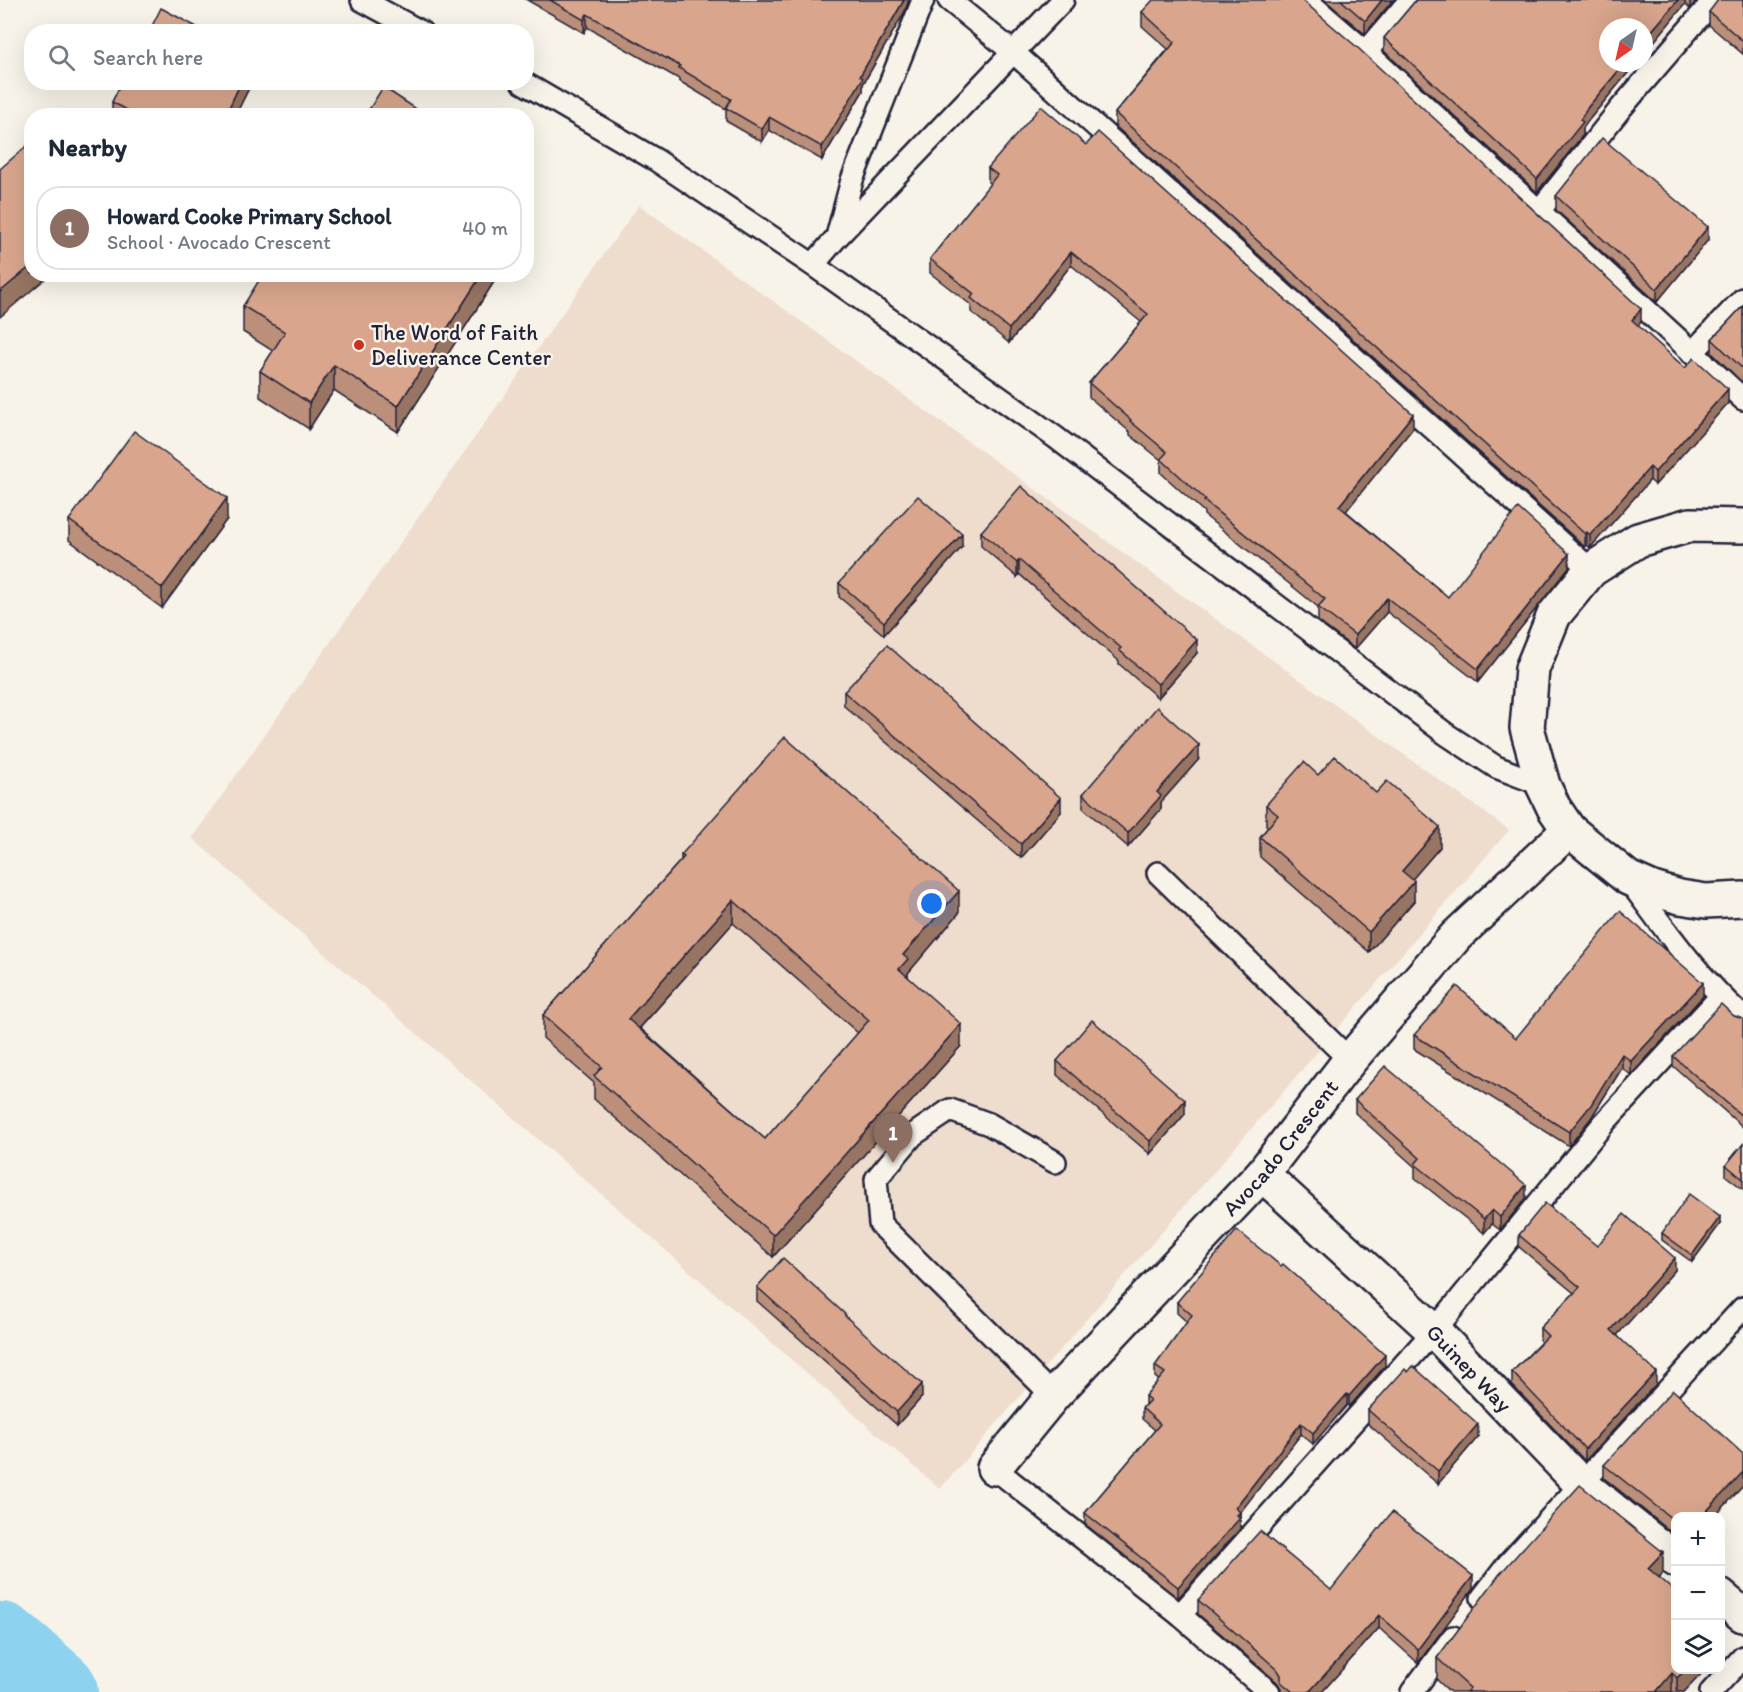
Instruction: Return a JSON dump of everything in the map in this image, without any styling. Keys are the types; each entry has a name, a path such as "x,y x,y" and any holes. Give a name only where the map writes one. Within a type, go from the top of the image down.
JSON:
{"street":[{"path":"1743,526 1690,525 1648,537 1638,540 1591,570 1554,615 1532,669 1527,728 1543,785 1554,808 1569,830 1628,878 1680,897 1706,901 1743,898"},
{"name":"Avocado Crescent","path":"994,1468 1053,1396 1262,1174 1350,1060 1456,936 1569,830"},
{"name":"Guinep Way","path":"1262,1174 1434,1331 1582,1485 1671,1556"},
{"path":"1725,1600 1743,1615"}],"lane":[{"path":"362,0 406,24"},
{"path":"837,237 852,180 923,0"},
{"path":"949,0 1013,52 1591,570"},
{"path":"813,265 1063,0"},
{"path":"1306,0 1366,52 1743,399"},
{"path":"1366,52 1410,0"},
{"path":"1539,211 1621,108 1714,0"},
{"path":"534,89 656,160 813,265 1055,437 1446,734 1496,767 1543,785"},
{"path":"1692,353 1743,299"},
{"path":"1158,873 1350,1060"},
{"path":"1628,878 1662,925 1720,997 1743,1017"},
{"path":"1180,1615 1434,1331 1604,1124 1720,997"},
{"path":"1053,1396 880,1224 876,1179 913,1135 950,1110 988,1124 1055,1162"},
{"path":"1412,1692 1509,1563 1743,1308"},
{"path":"994,1468 1180,1615 1269,1692"},
{"path":"1711,1692 1743,1657"}],"shaded area":[{"path":"639,205 1509,830 940,1489 192,838"}],"building":[{"path":"550,0 904,0 860,76 863,78 822,147 769,117 762,129 726,108 731,99 679,68 680,66 587,14 584,20"},
{"path":"1153,0 1302,0 1358,48 1641,309 1632,320 1685,368 1694,358 1728,389 1655,472 1650,467 1590,535 1587,532 1585,534 1115,113 1175,42 1142,12"},
{"path":"1341,0 1382,0 1365,21"},
{"path":"1416,0 1678,0 1653,29 1653,18 1599,18 1599,72 1617,72 1588,107 1580,120 1583,122 1537,179 1384,38"},
{"path":"1718,0 1743,0 1743,41 1709,12"},
{"path":"161,8 191,24 153,24"},
{"path":"118,90 237,90 229,108 123,108 112,102"},
{"path":"381,90 388,90 415,108 370,108"},
{"path":"1041,106 1086,145 1098,132 1413,414 1339,506 1448,597 1518,508 1569,554 1478,669 1387,598 1355,635 1318,607 1325,599 1204,501 1206,500 1161,459 1167,452 1089,383 1148,314 1071,252 1009,329 971,298 974,294 930,259 997,175 988,168"},
{"path":"1602,138 1708,227 1657,289 1556,196"},
{"path":"24,148 24,272 0,292 0,169"},
{"name":"The Word of Faith Deliverance Center","path":"258,282 477,282 398,406 334,365 309,403 260,371 285,332 243,306"},
{"path":"1743,306 1743,369 1712,339"},
{"path":"134,431 227,498 162,588 69,520"},
{"path":"1021,486 1197,640 1158,684 1119,650 1121,648 1019,560 1017,563 981,532"},
{"path":"918,496 962,534 884,622 839,583"},
{"path":"887,645 1061,798 1021,844 844,692"},
{"path":"1157,707 1199,745 1157,792 1161,796 1128,833 1083,794"},
{"path":"785,737 959,891 903,955 908,959 899,969 961,1024 773,1235 594,1076 602,1067 543,1015 684,857 681,855","holes":["733,900 869,1020 765,1139 628,1019"]},
{"path":"1335,756 1376,793 1387,781 1440,827 1402,871 1414,881 1369,932 1260,837 1278,815 1266,805 1304,762 1318,775"},
{"path":"1620,911 1703,983 1631,1061 1622,1054 1591,1105 1569,1132 1414,1035 1457,986 1516,1038"},
{"path":"1721,1004 1734,1016 1743,1019 1743,1117 1673,1056"},
{"path":"1092,1020 1185,1100 1150,1141 1057,1061"},
{"path":"1385,1066 1526,1185 1500,1217 1492,1210 1484,1219 1415,1164 1420,1158 1355,1100"},
{"path":"1743,1144 1743,1179 1726,1165"},
{"path":"1689,1194 1720,1217 1692,1255 1662,1233"},
{"path":"1545,1203 1597,1246 1624,1214 1675,1258 1611,1330 1656,1372 1585,1449 1512,1372 1548,1336 1540,1328 1580,1287 1519,1235"},
{"path":"1237,1230 1281,1266 1283,1264 1385,1355 1313,1433 1301,1423 1235,1508 1240,1512 1237,1515 1240,1518 1178,1587 1085,1513 1160,1424 1142,1408 1150,1400 1145,1396 1165,1373 1155,1366 1192,1315 1177,1302"},
{"path":"783,1258 922,1384 897,1412 757,1287"},
{"path":"1413,1366 1478,1424 1438,1471 1368,1410 1405,1369 1408,1372"},
{"path":"1673,1390 1743,1454 1743,1472 1706,1512 1671,1512 1671,1518 1604,1465"},
{"path":"1580,1485 1663,1552 1648,1568 1671,1589 1671,1674 1656,1692 1466,1692 1470,1688 1437,1658 1499,1575"},
{"path":"1392,1512 1473,1576 1418,1649 1379,1615 1309,1692 1293,1692 1281,1682 1281,1675 1277,1669 1198,1600 1260,1531 1331,1590"}],"waterway":[{"path":"0,1645 55,1692"}],"place":[{"name":"The Word of Faith Deliverance Center","path":"359,345"},
{"name":"Howard Cooke Primary School","path":"893,1163"}]}
